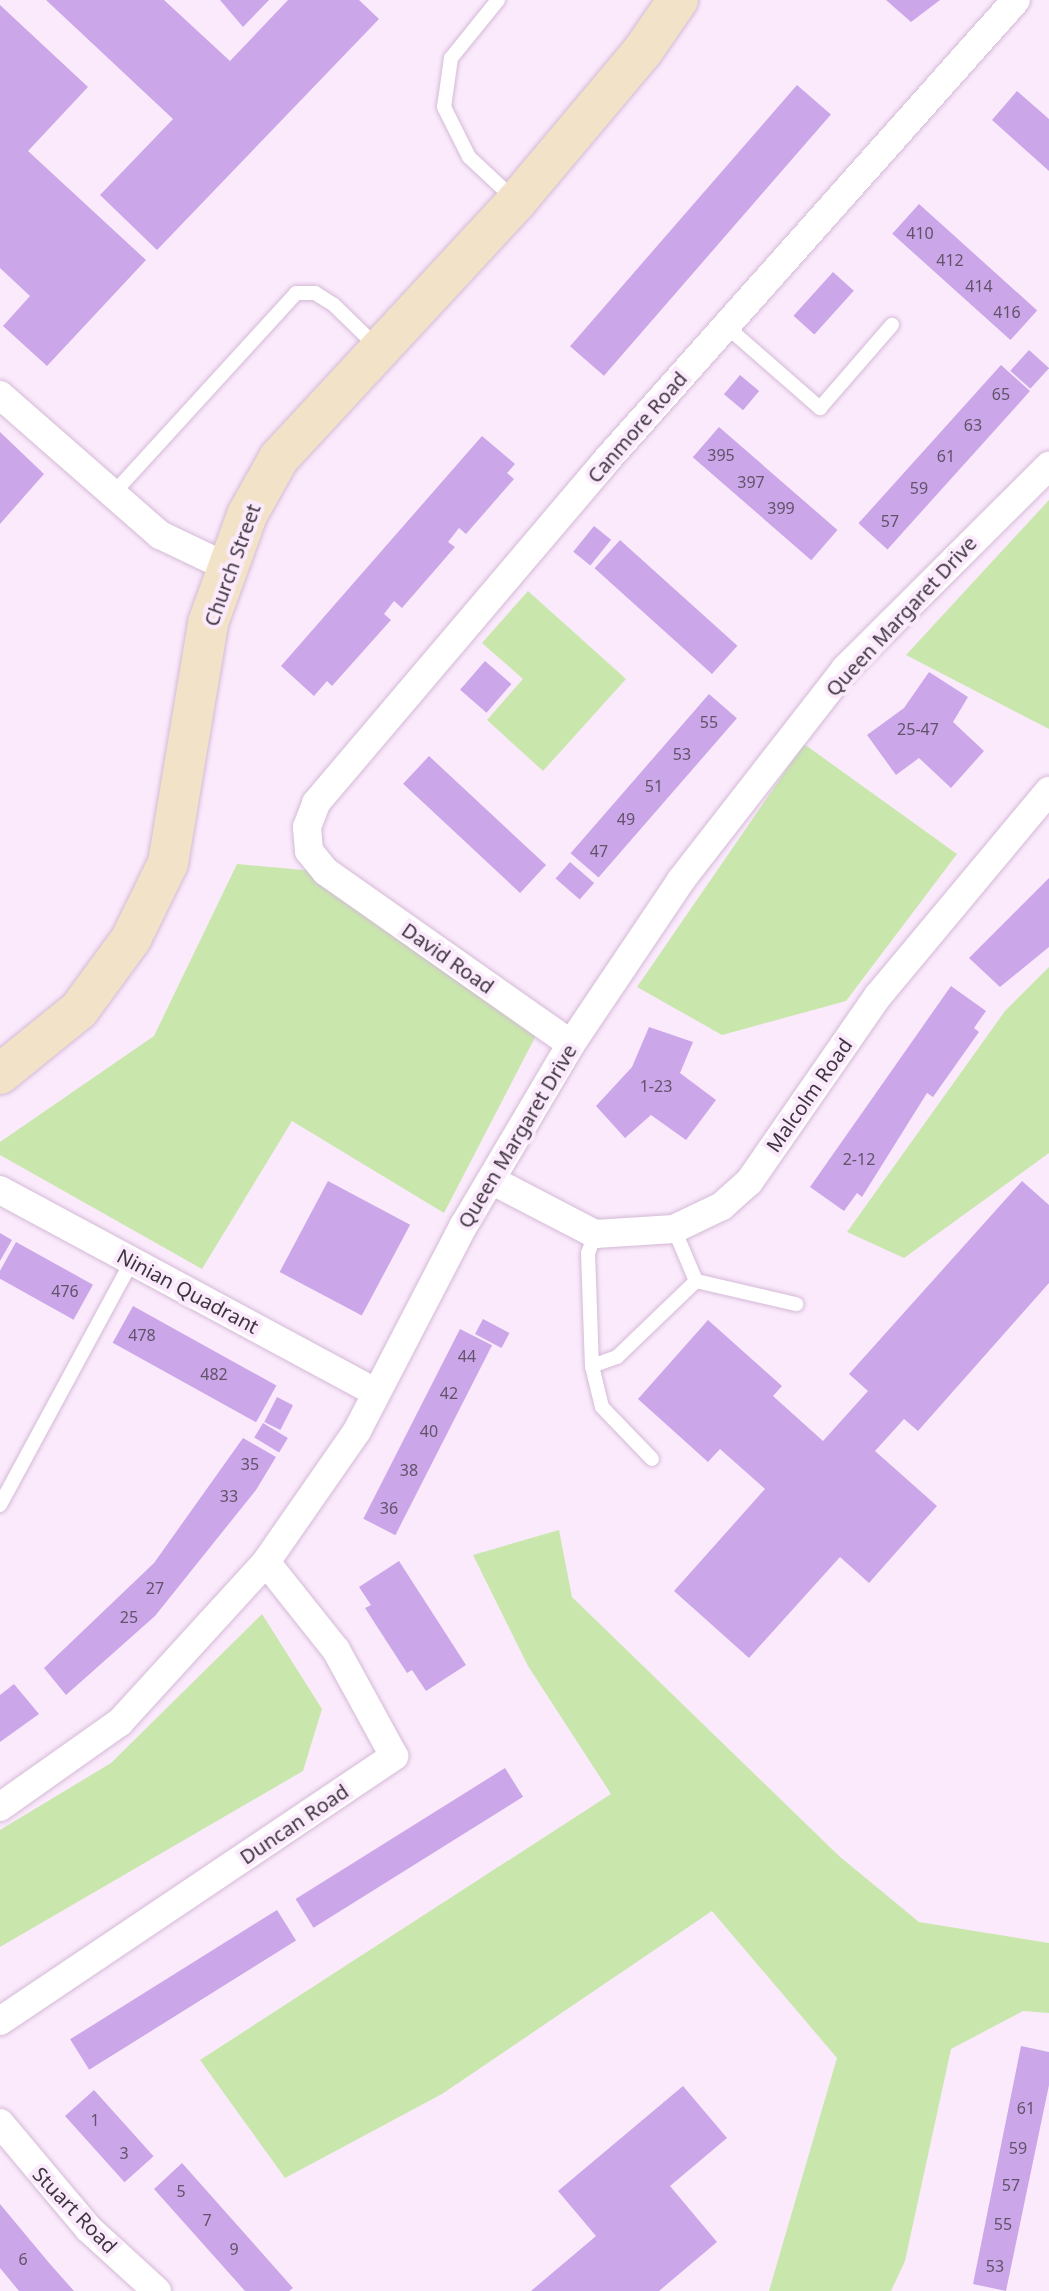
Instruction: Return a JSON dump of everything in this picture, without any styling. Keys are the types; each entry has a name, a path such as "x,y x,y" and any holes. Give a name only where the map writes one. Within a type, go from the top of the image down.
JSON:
{"street":[{"name":"Church Street","path":"0,1074 79,1010 131,939 168,863 208,623 227,567 279,458 516,202 642,52 678,0"},
{"name":"Canmore Road","path":"326,872 309,851 307,827 330,782 726,326 1016,0"},
{"path":"0,395 110,497 160,535 227,567"},
{"name":"Queen Margaret Drive","path":"0,1807 120,1722 266,1562 357,1431 464,1225 495,1182 571,1044 681,880 845,669 1049,466"},
{"name":"Malcolm Road","path":"595,1234 674,1229 722,1206 749,1182 878,996 1049,791"},
{"name":"David Road","path":"326,872 571,1044"},
{"path":"495,1182 595,1234"},
{"name":"Ninian Quadrant","path":"0,1190 375,1392"},
{"name":"Duncan Road","path":"0,2021 394,1756 336,1650 266,1562"},
{"name":"Stuart Road","path":"0,2123 89,2229 157,2291"}],"lane":[{"path":"498,0 451,58 444,107 469,157 516,202"},
{"path":"110,497 296,293 315,293 334,305 378,348"},
{"path":"726,326 820,408 892,325"},
{"path":"674,1229 696,1281"},
{"path":"595,1234 588,1253 592,1366 602,1407 652,1459"},
{"path":"0,1505 132,1261"},
{"path":"696,1281 796,1304"},
{"path":"592,1366 617,1357 696,1281"}],"green space":[{"path":"1049,500 1049,729 906,655"},
{"path":"528,591 626,679 543,771 487,720 523,679 482,643"},
{"path":"804,744 957,854 846,1001 722,1035 637,987"},
{"path":"237,864 326,872 542,1024 444,1213 292,1121 202,1269 0,1155 0,1142 154,1036"},
{"path":"1049,967 1049,1153 904,1258 847,1232 1005,1011"},
{"path":"559,1530 572,1597 839,1856 919,1922 1049,1943 1049,2013 1023,2011 951,2049 905,2261 891,2291 769,2291 837,2058 712,1911 442,2094 285,2178 200,2060 611,1794 528,1666 473,1555"},
{"path":"262,1614 322,1709 303,1771 0,1947 0,1830 111,1763"}],"building":[{"path":"46,0 164,0 230,61 288,0 359,0 379,19 157,250 100,195 173,119"},
{"path":"220,0 269,0 243,27"},
{"path":"886,0 940,0 911,22"},
{"path":"0,5 88,87 28,151 146,260 47,366 3,326 30,296 0,268"},
{"path":"797,85 831,115 604,376 570,346"},
{"path":"1017,91 1049,119 1049,171 992,120"},
{"path":"919,204 1037,310 1010,340 892,234"},
{"path":"833,272 854,291 814,335 794,316"},
{"path":"1029,350 1049,368 1030,389 1010,371"},
{"path":"1001,365 1030,391 887,549 858,523"},
{"path":"740,375 759,391 743,410 724,394"},
{"path":"719,427 837,530 811,560 693,457"},
{"path":"0,432 44,474 0,524"},
{"path":"482,436 515,464 507,473 514,479 466,534 459,528 448,542 455,547 402,608 394,601 384,614 391,620 332,686 327,681 314,696 281,666"},
{"path":"594,526 611,540 590,565 573,552"},
{"path":"620,540 737,646 712,674 595,568"},
{"path":"485,661 511,684 486,713 460,690"},
{"path":"929,672 968,697 953,722 984,751 951,788 919,758 896,775 867,735 904,708"},
{"path":"709,694 737,718 598,878 571,853"},
{"path":"429,756 546,865 520,893 403,784"},
{"path":"570,862 594,883 580,900 556,879"},
{"path":"1049,878 1049,947 1000,987 969,958"},
{"path":"951,986 986,1011 974,1028 979,1032 933,1097 927,1093 862,1197 857,1193 844,1211 810,1187"},
{"path":"649,1027 693,1042 680,1073 716,1100 686,1140 651,1115 625,1138 596,1106 632,1067"},
{"path":"328,1181 410,1225 362,1316 280,1272"},
{"path":"1022,1181 1049,1205 1049,1283 918,1431 904,1419 875,1451 937,1506 869,1583 840,1557 749,1658 674,1591 765,1489 720,1449 708,1462 638,1399 708,1320 782,1386 773,1396 823,1441 868,1391 849,1374"},
{"path":"0,1233 12,1240 0,1261"},
{"path":"16,1242 93,1285 74,1320 0,1279 0,1271"},
{"path":"133,1306 276,1386 256,1422 113,1343"},
{"path":"483,1319 509,1333 502,1348 475,1334"},
{"path":"460,1329 492,1345 395,1535 363,1519"},
{"path":"277,1397 293,1405 280,1430 264,1422"},
{"path":"263,1423 288,1438 279,1453 254,1438"},
{"path":"243,1438 276,1457 256,1490 155,1616 66,1695 44,1668 154,1563"},
{"path":"399,1561 466,1665 426,1691 412,1670 407,1673 365,1608 371,1605 359,1587"},
{"path":"14,1684 39,1714 0,1742 0,1695"},
{"path":"505,1768 523,1797 314,1928 296,1899"},
{"path":"277,1910 296,1941 89,2070 70,2039"},
{"path":"1021,2046 1049,2052 1049,2085 1006,2291 973,2284"},
{"path":"683,2086 727,2138 670,2186 717,2242 659,2291 531,2291 596,2236 558,2191"},
{"path":"94,2090 154,2156 125,2182 65,2116"},
{"path":"182,2163 293,2288 289,2291 245,2291 154,2189"},
{"path":"0,2204 74,2291 19,2291 0,2268"}]}
